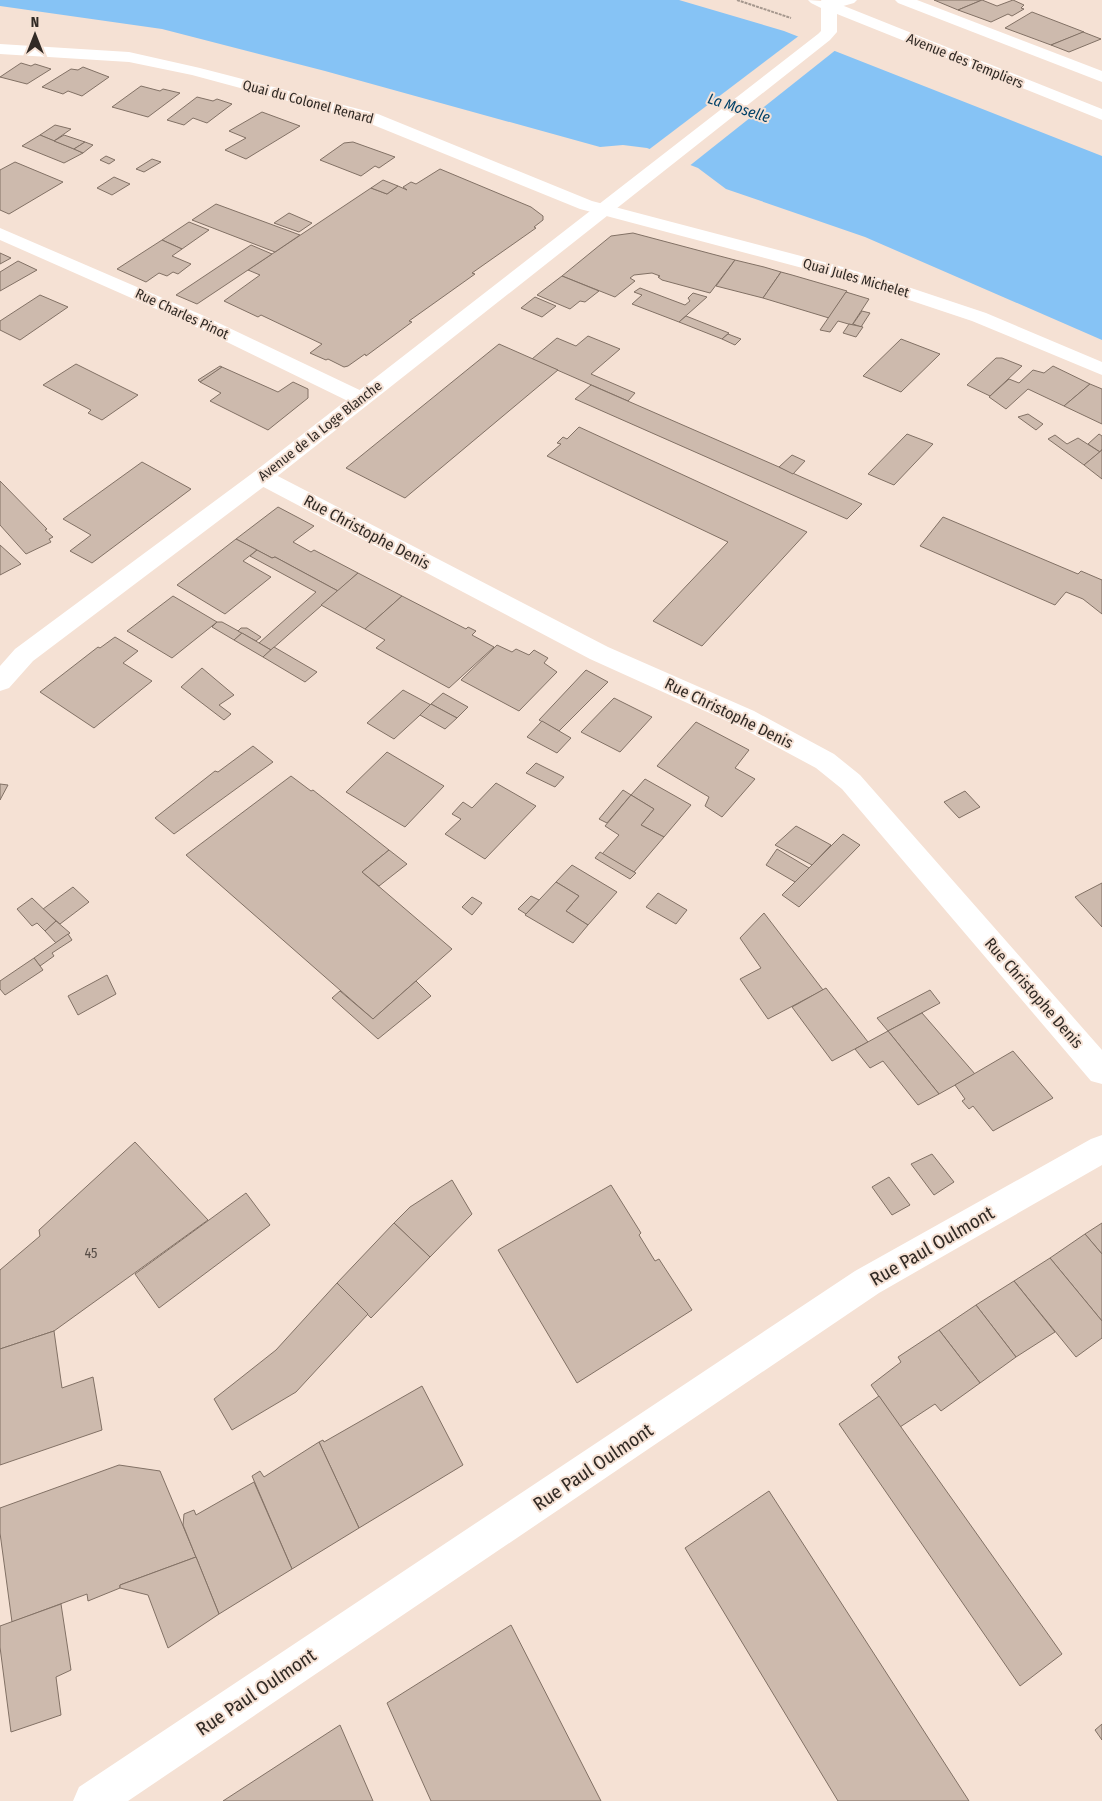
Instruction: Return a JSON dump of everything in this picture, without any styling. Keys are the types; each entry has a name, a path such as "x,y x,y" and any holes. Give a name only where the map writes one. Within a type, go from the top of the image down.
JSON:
{"street":[{"path":"825,2 849,0"},
{"path":"903,0 1102,78"},
{"name":"Avenue de la Loge Blanche","path":"0,682 24,656 262,477 824,37 829,32 825,2"},
{"name":"Avenue des Templiers","path":"825,2 1102,115"},
{"name":"Quai du Colonel Renard","path":"0,49 129,57 194,71 372,118 608,207"},
{"name":"Quai Jules Michelet","path":"608,207 904,292 979,317 1102,369"},
{"name":"Rue Charles Pinot","path":"0,233 195,319 361,399"},
{"name":"Rue Christophe Denis","path":"262,477 599,653 745,718 825,761 852,782 1102,1072"},
{"name":"Avenue de la Loge Blanche","path":"0,663 24,656"},
{"name":"Rue Paul Oulmont","path":"93,1801 867,1282 1102,1149"}],"water":[{"name":"La Moselle","path":"0,0 679,0 784,31 1102,156 1102,340 865,237 726,189 698,168 647,148 623,145 600,147 325,71 162,29 0,6"}],"pier":[{"path":"800,35 837,49 688,167 647,151"}],"building":[{"path":"934,0 982,0 958,10"},
{"path":"982,0 997,6 1013,0 1024,5 1021,8 1024,9 1012,16 1008,14 991,22 958,10"},
{"path":"1032,12 1084,32 1051,45 1005,28"},
{"path":"1083,32 1101,39 1069,52 1051,45"},
{"path":"21,63 31,66 35,64 51,69 27,84 0,77"},
{"path":"83,67 109,77 82,96 68,91 63,94 42,87 71,69 78,70"},
{"path":"141,86 160,91 163,89 180,93 148,117 112,107"},
{"path":"197,97 213,101 217,99 232,104 207,123 193,118 184,125 167,120"},
{"path":"262,112 300,126 246,159 225,150 246,138 229,131"},
{"path":"55,125 71,129 54,141 40,135"},
{"path":"40,135 83,153 64,163 22,146"},
{"path":"64,135 85,142 74,149 54,141"},
{"path":"85,142 93,145 83,153 74,149"},
{"path":"353,142 395,157 379,168 375,166 361,176 320,160 344,143"},
{"path":"106,156 115,160 109,164 100,160"},
{"path":"152,159 161,162 144,172 136,169"},
{"path":"15,162 63,182 9,214 0,210 0,170"},
{"path":"440,169 531,207 543,216 543,220 534,227 536,228 472,273 475,274 409,321 412,322 366,356 365,354 344,367 310,353 322,344 261,315 258,317 224,301 260,275 248,270 371,188 387,194 398,186 407,190 403,187 411,182 416,184"},
{"path":"114,177 130,184 112,195 97,188"},
{"path":"383,180 398,186 387,194 371,188"},
{"path":"216,204 300,235 275,252 192,220"},
{"path":"289,213 312,223 299,232 274,223"},
{"path":"189,222 209,230 182,249 162,240"},
{"path":"633,233 735,260 710,293 662,280 658,277 660,276 652,273 634,275 630,278 635,281 615,297 562,276 611,236"},
{"path":"162,240 182,249 172,256 191,264 178,274 173,272 167,276 159,273 146,282 117,269"},
{"path":"251,245 272,254 197,304 176,295"},
{"path":"0,253 11,258 0,264"},
{"path":"735,260 781,272 763,298 716,286"},
{"path":"18,261 37,270 0,291 0,272"},
{"path":"781,272 847,291 829,318 763,298"},
{"path":"562,276 599,291 585,302 580,301 570,309 537,295"},
{"path":"640,288 685,305 690,301 688,298 693,293 707,297 679,322 632,304 642,295 634,292"},
{"path":"846,292 869,299 852,325 838,321 830,332 820,330"},
{"path":"40,295 68,307 20,340 0,330 0,321"},
{"path":"535,297 556,306 542,317 521,308"},
{"path":"862,311 870,313 861,327 853,324"},
{"path":"686,316 729,333 722,339 679,322"},
{"path":"849,324 863,327 856,337 843,333"},
{"path":"728,334 741,339 735,345 722,339"},
{"path":"588,336 620,349 591,374 635,393 628,401 532,359 557,338 576,346"},
{"path":"901,339 940,354 901,392 863,376"},
{"path":"499,344 558,370 405,498 346,468"},
{"path":"996,358 1002,358 1022,366 990,396 967,385"},
{"path":"76,364 138,395 102,420 88,413 91,410 43,385"},
{"path":"220,366 222,367 200,382 198,380"},
{"path":"1053,366 1090,384 1064,406 1028,389 1006,409 989,397 1009,379 1019,383 1033,370 1044,373"},
{"path":"222,367 278,392 293,382 308,389 308,398 268,430 210,401 221,393 200,382"},
{"path":"1090,384 1102,389 1102,424 1064,406"},
{"path":"591,385 862,504 847,519 575,399"},
{"path":"1028,414 1043,424 1036,430 1018,417"},
{"path":"579,427 807,532 702,646 653,621 728,542 547,456 561,444 557,443 563,437 567,439"},
{"path":"907,434 933,444 894,485 868,474"},
{"path":"1099,434 1102,436 1102,449 1100,452 1088,444"},
{"path":"1055,435 1067,444 1078,438 1100,452 1084,465 1048,439"},
{"path":"1102,450 1102,479 1084,465"},
{"path":"792,455 805,461 793,474 779,467"},
{"path":"142,462 191,489 92,563 70,551 91,535 63,519"},
{"path":"0,481 47,529 45,530 53,537 49,539 51,542 26,554 0,525"},
{"path":"278,507 314,526 293,542 311,552 314,550 358,573 338,591 275,557 272,558 236,539"},
{"path":"943,517 1078,574 1081,571 1102,580 1102,614 1083,599 1066,592 1055,605 920,546"},
{"path":"236,539 257,550 243,561 271,577 225,614 177,585"},
{"path":"0,545 21,564 0,575"},
{"path":"257,550 272,558 275,557 338,591 271,650 259,643 316,592 250,556"},
{"path":"358,573 402,596 365,629 321,605"},
{"path":"173,596 217,622 172,658 127,631"},
{"path":"402,596 466,629 468,627 476,631 472,635 494,647 449,688 376,648 385,640 365,629"},
{"path":"217,622 222,622 242,633 234,640 212,627"},
{"path":"241,628 247,628 261,637 256,641 238,631"},
{"path":"242,633 271,650 263,657 234,640"},
{"path":"115,637 138,651 123,663 152,681 94,728 40,692 98,647 100,648"},
{"path":"497,645 512,652 516,649 529,655 534,650 548,658 544,663 557,672 519,711 461,680"},
{"path":"274,647 317,672 305,682 263,657"},
{"path":"202,668 234,695 219,705 231,714 224,720 181,687"},
{"path":"586,670 608,682 559,731 539,720"},
{"path":"403,690 431,705 394,739 367,723"},
{"path":"443,693 468,707 457,718 431,704"},
{"path":"614,698 652,717 620,752 581,732"},
{"path":"431,704 457,718 445,729 420,715"},
{"path":"542,721 571,738 557,753 527,737"},
{"path":"696,722 749,750 735,768 755,779 722,817 705,806 709,797 657,766"},
{"path":"253,746 273,762 174,834 155,818 215,771 218,772"},
{"path":"387,752 444,786 405,827 346,792"},
{"path":"536,763 564,777 555,787 526,773"},
{"path":"291,776 311,791 313,790 389,850 362,872 452,949 373,1019 186,855"},
{"path":"645,779 691,805 664,837 641,825 654,809 631,795"},
{"path":"496,783 536,806 485,859 445,834 461,819 452,814 463,802 472,808"},
{"path":"0,784 8,785 0,800"},
{"path":"623,790 631,795 607,823 599,819"},
{"path":"965,791 980,807 959,818 944,802"},
{"path":"631,795 654,809 641,825 664,837 634,872 602,854 619,835 605,826"},
{"path":"796,826 831,845 812,865 775,845"},
{"path":"843,834 860,845 799,907 782,895"},
{"path":"777,849 809,868 795,882 766,865"},
{"path":"389,850 407,864 379,886 362,872"},
{"path":"600,852 636,873 630,879 595,858"},
{"path":"572,865 617,892 588,925 566,911 579,896 556,882"},
{"path":"556,882 579,896 566,911 588,925 573,943 525,915"},
{"path":"1102,883 1102,927 1075,897"},
{"path":"73,887 89,902 60,924 43,909"},
{"path":"658,893 687,910 676,924 646,907"},
{"path":"531,896 539,900 526,914 518,909"},
{"path":"472,897 482,903 472,915 462,907"},
{"path":"32,898 56,921 45,931 37,923 32,926 17,909"},
{"path":"764,913 823,990 768,1019 740,979 761,968 740,938"},
{"path":"56,921 70,933 56,943 45,931"},
{"path":"68,934 72,940 52,953 54,956 40,966 34,958"},
{"path":"34,958 43,970 5,995 0,989 0,981"},
{"path":"107,975 116,994 78,1015 68,996"},
{"path":"416,981 431,996 378,1039 332,998 340,991 373,1019"},
{"path":"826,988 868,1042 832,1061 792,1007"},
{"path":"930,990 940,1003 888,1031 877,1018"},
{"path":"922,1013 975,1074 939,1094 888,1031"},
{"path":"888,1031 939,1094 918,1105 883,1061 870,1068 855,1049"},
{"path":"1013,1051 1053,1098 993,1131 973,1106 969,1109 962,1101 965,1099 955,1085"},
{"path":"135,1142 208,1220 54,1331 0,1349 0,1270 40,1236 39,1230"},
{"path":"932,1154 954,1182 934,1195 911,1164"},
{"path":"889,1177 910,1205 892,1215 872,1187"},
{"path":"452,1180 472,1214 430,1257 394,1223 410,1207"},
{"path":"611,1185 641,1233 639,1235 655,1261 659,1259 692,1310 577,1383 498,1250"},
{"path":"246,1193 270,1225 159,1308 135,1274"},
{"path":"394,1223 430,1257 371,1318 337,1283"},
{"path":"1102,1223 1102,1254 1085,1234"},
{"path":"1085,1234 1102,1254 1102,1321 1050,1258"},
{"path":"1050,1258 1102,1321 1102,1338 1076,1357 1014,1281"},
{"path":"1014,1281 1055,1332 1016,1357 976,1305"},
{"path":"337,1283 368,1314 296,1392 232,1430 214,1399 276,1350"},
{"path":"976,1305 1016,1357 980,1383 939,1330"},
{"path":"939,1330 980,1383 941,1411 935,1404 900,1427 871,1385 901,1362 898,1357"},
{"path":"54,1331 62,1388 93,1377 102,1430 0,1465 0,1349"},
{"path":"422,1386 463,1465 359,1528 319,1442 323,1440 324,1442"},
{"path":"879,1396 1062,1654 1020,1686 839,1424"},
{"path":"319,1442 359,1528 292,1569 252,1476 260,1471 264,1477"},
{"path":"119,1465 160,1471 196,1557 120,1585 120,1588 88,1601 87,1594 12,1622 0,1533 0,1508"},
{"path":"254,1482 292,1569 219,1614 183,1525 184,1514 194,1510 196,1515"},
{"path":"769,1491 969,1801 838,1801 685,1548"},
{"path":"196,1557 219,1614 168,1648 148,1595 120,1588 120,1585"},
{"path":"61,1604 71,1670 56,1677 61,1715 11,1732 0,1647 0,1626"},
{"path":"511,1625 601,1801 431,1801 387,1703"},
{"path":"1102,1724 1102,1740 1095,1730"},
{"path":"340,1725 373,1801 223,1801"}]}
